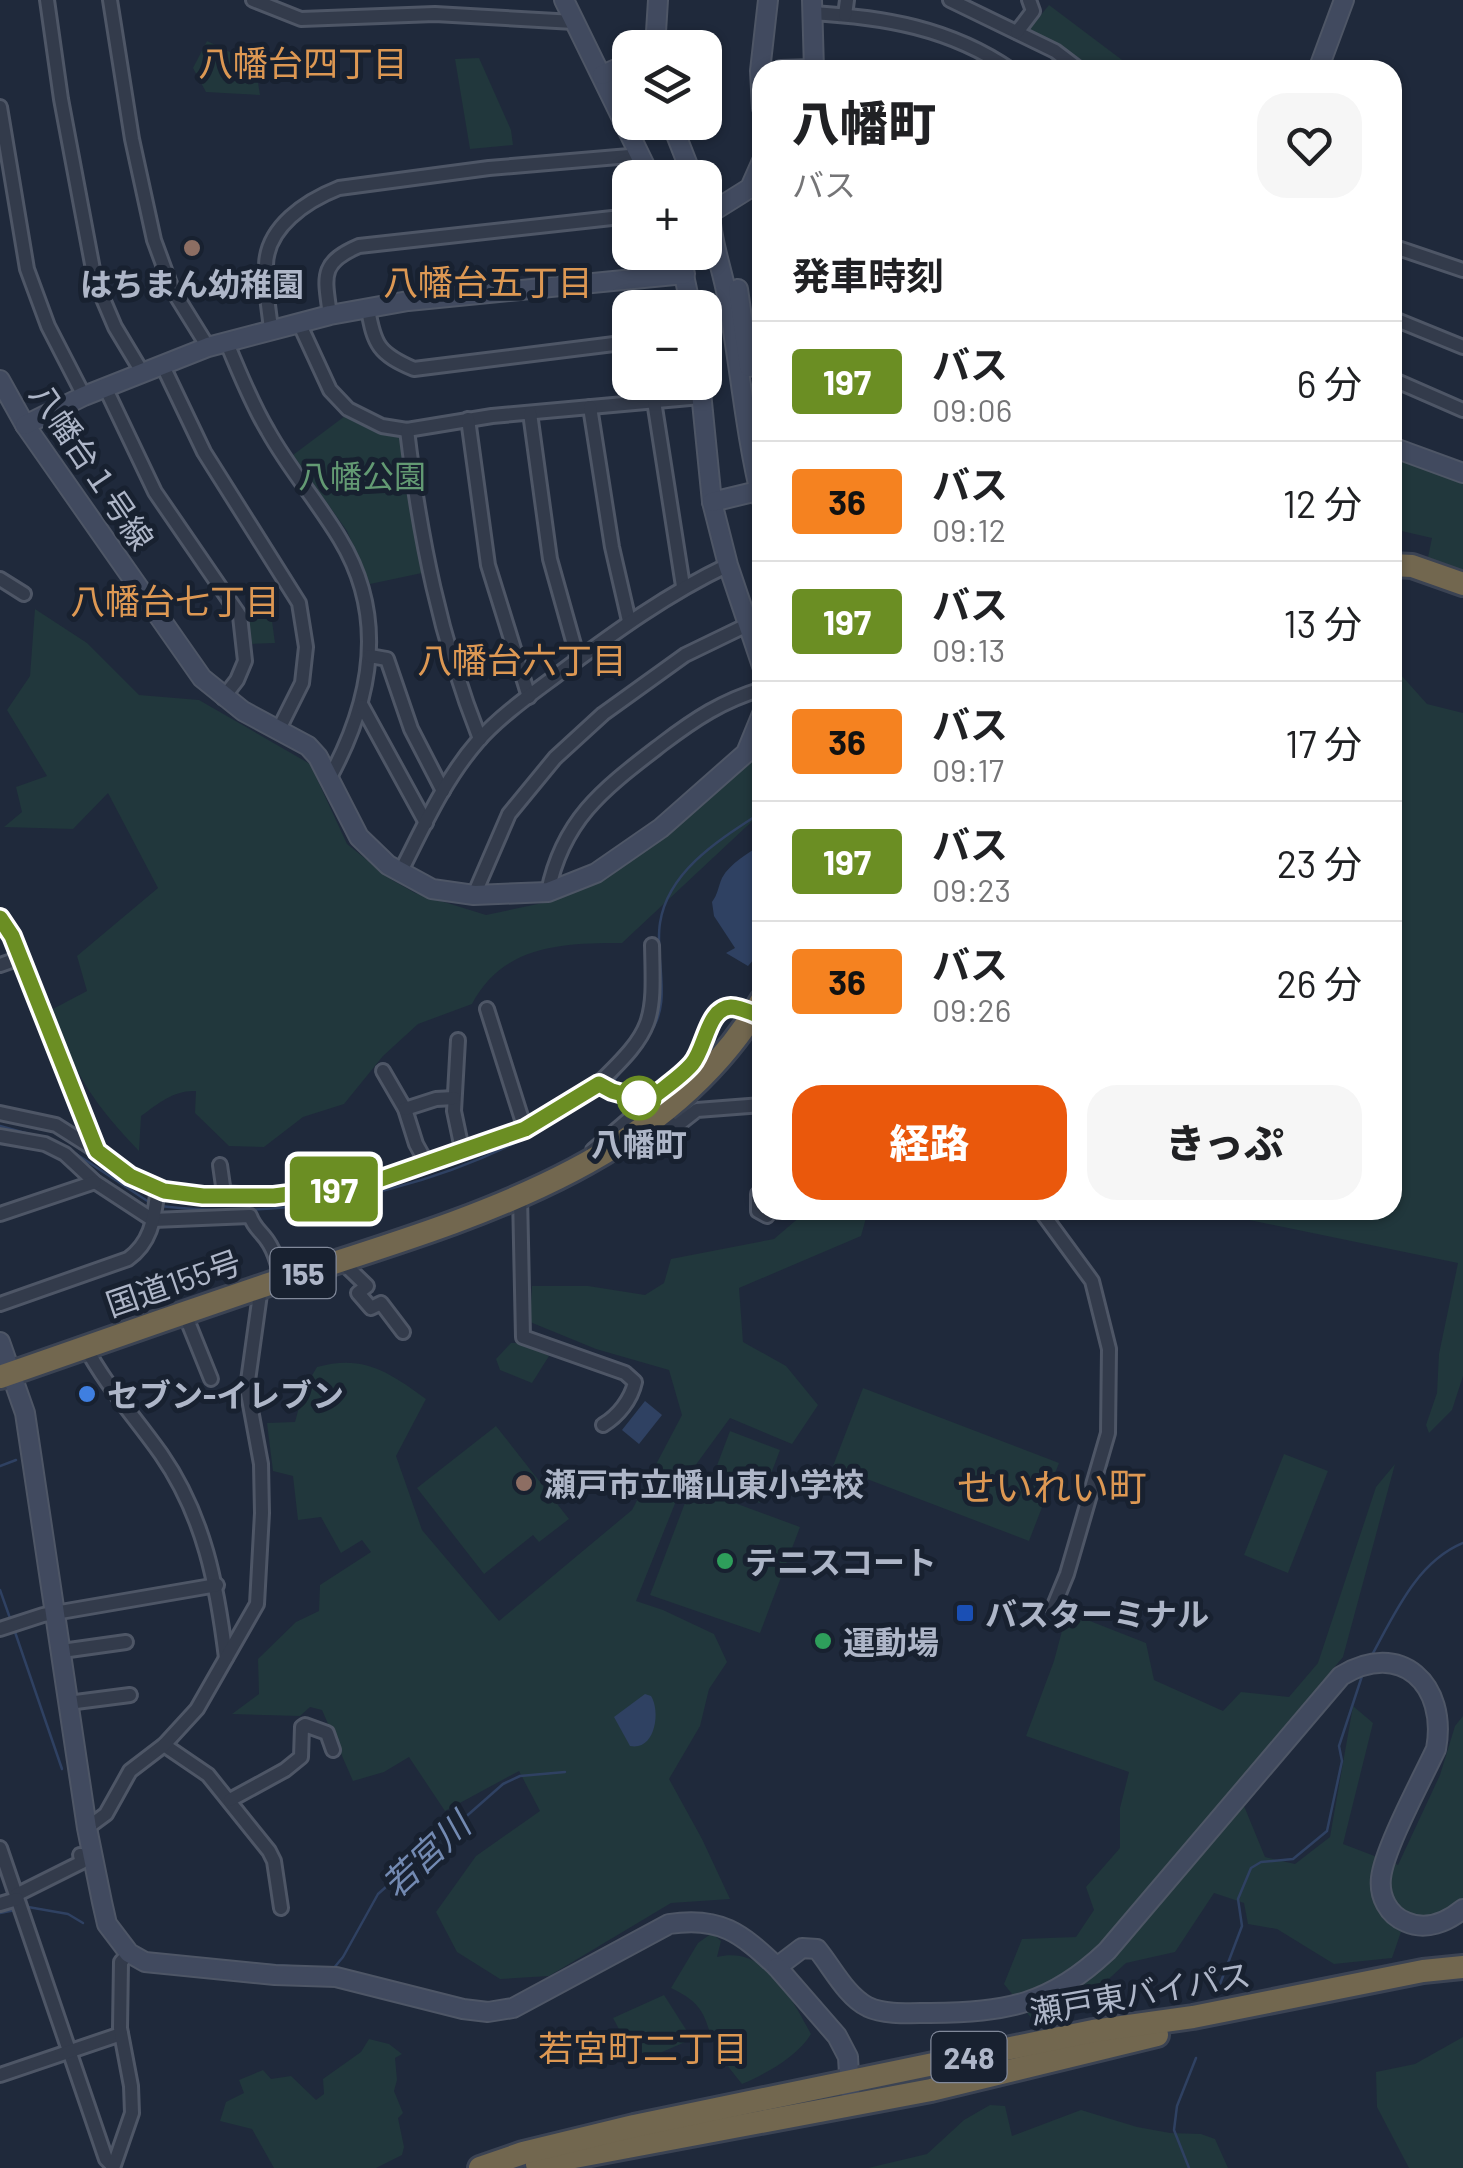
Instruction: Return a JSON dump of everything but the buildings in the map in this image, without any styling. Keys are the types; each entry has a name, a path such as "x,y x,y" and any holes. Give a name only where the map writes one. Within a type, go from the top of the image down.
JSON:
{"highway":[{"path":"1402,565 1463,584"},
{"name":"国道155号","path":"6,1374 520,1195 590,1163 655,1106 722,1056 752,1020"},
{"name":"瀬戸東バイパス","path":"480,2168 523,2153 634,2126 851,2094 931,2090 1232,2015 1432,1981 1463,1969"},
{"name":"瀬戸東バイパス","path":"518,2168 851,2094"}],"street":[{"path":"47,0 94,280 115,327 142,372"},
{"path":"110,0 132,139 154,240 172,289 217,344 353,563 367,610 370,656 362,706 329,779"},
{"path":"253,0 302,19 435,14 574,22"},
{"path":"564,0 643,160"},
{"path":"656,30 658,0"},
{"path":"762,60 768,0"},
{"path":"846,15 847,0"},
{"path":"950,0 1067,60"},
{"path":"1016,32 1032,11 1029,0"},
{"path":"1322,60 1344,0"},
{"path":"814,60 811,7 935,31 995,60"},
{"path":"602,75 612,71"},
{"path":"0,107 27,269 48,326 84,396"},
{"path":"271,330 265,266 268,252 285,223 318,196 339,188 472,170 641,155"},
{"path":"722,201 752,184"},
{"path":"330,315 325,276 338,254 359,246 612,218"},
{"path":"722,234 738,288 752,384"},
{"path":"1402,249 1463,270"},
{"path":"683,270 687,290"},
{"path":"721,270 752,437"},
{"path":"25,424 84,396 217,344 330,315 408,301 684,274"},
{"path":"368,309 373,339 390,358 414,369 612,344"},
{"path":"1402,322 1463,347"},
{"path":"300,324 330,390 348,409 372,423 406,430 468,419 654,400 683,586"},
{"path":"162,364 204,452 299,604 306,648 302,684 279,729"},
{"name":"八幡台１号線","path":"0,380 25,424 202,678 223,698 314,750 358,838 400,873 432,889 474,895 548,892 596,873 660,828 746,753 752,738"},
{"path":"1402,383 1463,410"},
{"path":"106,388 155,492 240,616 245,661 223,698"},
{"path":"701,400 712,502 728,565 752,634"},
{"path":"590,406 612,547 629,621"},
{"path":"530,413 550,560 578,659"},
{"path":"468,419 488,566 528,696"},
{"path":"406,430 428,574 460,689 480,739"},
{"path":"1402,451 1463,473"},
{"path":"712,502 752,496"},
{"path":"400,873 443,791 480,739 528,696 629,621 683,586 728,565"},
{"path":"0,579 24,594"},
{"path":"474,895 509,814 554,758 603,714 684,655 749,624"},
{"path":"370,656 387,659 412,729 443,791"},
{"path":"548,892 560,851 592,800 700,714 752,692"},
{"path":"362,706 426,823"},
{"path":"0,918 20,958 97,1151"},
{"path":"0,1136 44,1144 65,1154 95,1182 156,1204 242,1206 367,1184 525,1129 604,1087 649,1025 654,996 652,945"},
{"path":"0,964 20,958"},
{"path":"487,1010 525,1129"},
{"path":"458,1040 454,1098 462,1149"},
{"path":"382,1070 405,1108 426,1162"},
{"path":"604,1087 655,1106 674,1128 697,1110 752,1106"},
{"path":"405,1108 454,1098"},
{"path":"0,1113 56,1125 130,1176 156,1204"},
{"path":"220,1165 224,1193"},
{"path":"0,1214 95,1182"},
{"path":"87,1828 106,1814 125,1776 164,1745 197,1710 257,1604 260,1590 260,1464 247,1388 272,1283 273,1249 255,1231 242,1206 224,1193 156,1204"},
{"path":"520,1195 523,1336 626,1373 635,1382 633,1392 614,1418 602,1425"},
{"path":"0,1304 128,1259 142,1249 156,1204"},
{"path":"1047,1220 1092,1282 1109,1349 1108,1433 1067,1574 1053,1608"},
{"path":"340,1260 367,1286 358,1292 371,1308 381,1303 403,1332"},
{"path":"184,1312 211,1379"},
{"path":"0,1342 6,1374 24,1412 92,1856 107,1924 130,1953 145,1962 168,1966 336,1977 488,2012 513,2008 669,1924 696,1920 730,1928 744,1936 777,1967 837,2036 848,2057 851,2094"},
{"path":"86,1346 127,1412 162,1455 198,1520 217,1585 227,1660"},
{"path":"0,1628 217,1585"},
{"path":"62,1651 126,1642"},
{"path":"777,1967 802,1948 817,1949 849,1992 870,2008 905,2013 973,2013 1027,2004 1067,1986 1107,1952 1341,1676 1372,1662 1400,1664 1418,1676 1432,1691 1438,1708 1436,1749 1387,1857 1381,1876 1382,1896 1394,1916 1410,1924 1446,1922 1463,1910"},
{"path":"68,1703 130,1695"},
{"path":"230,1800 301,1757 304,1725 327,1733 333,1750"},
{"path":"164,1745 208,1775 274,1860 281,1908"},
{"path":"0,1848 106,2159 113,2167 132,2113 131,2086 120,2034 121,1962 130,1953"},
{"path":"0,1904 18,1902 82,1862 80,1855 92,1856"},
{"path":"0,2075 120,2034"}],"green space":[{"path":"1049,5 1122,60 1079,60 1064,48 1028,31"},
{"path":"207,41 255,64 260,95 206,92 193,68"},
{"path":"479,58 511,130 513,145 470,149 455,59"},
{"name":"八幡公園","path":"345,416 376,432 403,439 422,573 370,584 347,531 293,455"},
{"path":"1402,460 1463,481 1463,577 1427,562 1432,538 1402,531"},
{"path":"35,609 87,643 139,695 199,700 310,764 347,844 415,893 486,915 552,901 608,878 690,813 752,755 752,821 622,943 556,947 517,959 485,984 472,1004 418,1024 383,1056 344,1104 303,1117 264,1147 229,1146 195,1113 196,1091 181,1093 141,1116 139,1151 86,1086 51,1010 87,991 77,956 158,888 108,793 73,829 4,827 22,812 16,787 47,776 7,710 30,676"},
{"path":"271,614 275,643 248,644 244,620"},
{"path":"1402,676 1427,704 1463,713 1463,1376 1452,1410 1429,1433 1426,1425 1437,1393 1439,1354 1458,1263 1249,1220 1402,1220"},
{"path":"796,1220 865,1220 861,1236 739,1288 743,1342 786,1366 818,1405 792,1444 730,1418 684,1481 636,1601 714,1634 727,1662 709,1689 700,1726 669,1779 730,1899 671,1903 549,1976 500,1979 457,1952 436,1912 476,1856 540,1811 519,1771 445,1811 409,1757 384,1772 353,1781 322,1710 310,1707 300,1716 232,1714 259,1694 258,1659 296,1622 319,1611 320,1585 371,1552 362,1540 341,1553 321,1517 298,1520 293,1476 273,1471 267,1423 295,1422 304,1389 317,1367 333,1364 375,1368 426,1399 396,1456 422,1530 499,1621 632,1510 682,1415 669,1370 596,1349 530,1322 532,1286 588,1286 645,1295 664,1283 671,1259 774,1239"},
{"path":"511,1343 525,1343 549,1356 532,1383 500,1370 496,1359"},
{"path":"863,1388 1059,1463 1029,1541 833,1466"},
{"path":"496,1426 569,1519 539,1542 533,1535 484,1574 417,1488"},
{"path":"730,1431 780,1450 760,1503 710,1484"},
{"path":"1284,1454 1328,1471 1288,1573 1244,1555"},
{"path":"1395,1464 1343,1657 1260,1755 1244,1806 1265,1857 1295,1864 1330,1837 1353,1706 1373,1723 1343,1844 1398,1865 1440,1775 1455,1726 1463,1716 1463,1922 1439,1913 1403,1926 1392,1958 1334,1964 1277,1929 1248,1924 1244,1903 1214,1893 1175,1952 1126,1963 1085,2001 1032,2019 1004,1984 1022,1939 1076,1937 1094,1910 1086,1887 1120,1848 1120,1808 1129,1772 1026,1736 1054,1661 1067,1612 1146,1643 1154,1680 1223,1711 1241,1692 1289,1697 1318,1663 1376,1487"},
{"name":"テニスコート","path":"691,1487 800,1527 760,1633 650,1595"},
{"path":"712,1933 721,1941 717,1957 734,1955 750,1959 775,1978 811,2034 781,2064 742,2084 722,2058 700,2010 671,1988 698,1943"},
{"path":"664,1995 692,2039 637,2063 613,2018"},
{"path":"1463,2037 1463,2168 1409,2168 1377,2107 1376,2072 1415,2064"},
{"path":"369,2039 389,2044 402,2054 395,2058 394,2091 403,2113 398,2118 402,2155 376,2168 274,2168 252,2129 220,2121 226,2102 244,2093 239,2080 263,2070 271,2079 291,2076 316,2100 324,2094 323,2079 361,2052"},
{"path":"990,2105 1005,2106 1012,2136 1081,2110 1137,2127 1201,2134 1215,2139 1228,2168 868,2168 927,2154 964,2120"}],"water":[{"path":"752,851 752,961 748,966 726,953 735,948 714,916 712,902 725,873"},
{"path":"645,1401 662,1415 639,1444 622,1430"},
{"path":"645,1694 654,1703 654,1729 645,1743 630,1746 614,1717"}],"waterway":[{"path":"648,1035 656,1023 662,996 659,937 665,904 685,871 699,857 752,819"},
{"path":"612,1083 628,1062"},
{"path":"160,1206 217,1210 275,1208 391,1189 502,1149 602,1091"},
{"path":"0,1126 47,1139"},
{"path":"67,1148 152,1204"},
{"path":"0,1466 16,1460"},
{"path":"1372,1655 1420,1576 1463,1543"},
{"path":"0,1590 11,1621"},
{"path":"15,1632 62,1769"},
{"path":"1217,1992 1242,1926 1238,1899 1251,1868 1261,1862 1293,1859 1327,1831 1342,1761 1339,1746 1362,1676"},
{"name":"若宮川","path":"333,1969 378,1894 503,1784 520,1776 565,1772"},
{"name":"若宮川","path":"28,1907 68,1914 83,1923"},
{"name":"若宮川","path":"0,1913 15,1910"},
{"name":"若宮川","path":"254,1964 305,1967"},
{"path":"1189,2168 1174,2130 1177,2106 1196,2058"}],"bus line":[{"name":"197","path":"0,918 12,936 97,1151 116,1168 164,1191 203,1196 274,1196 367,1184 525,1129 599,1084 648,1101 692,1065 718,1012 732,1007 752,1014"}],"place":[{"name":"はちまん幼稚園","path":"192,248"},
{"name":"八幡町","path":"639,1098"},
{"name":"セブン-イレブン","path":"87,1394"},
{"name":"瀬戸市立幡山東小学校","path":"524,1483"},
{"name":"テニスコート","path":"725,1561"},
{"name":"バスターミナル","path":"965,1613"},
{"name":"運動場","path":"823,1641"}],"district":[{"name":"八幡台四丁目","path":"303,62"},
{"name":"八幡台五丁目","path":"488,281"},
{"name":"八幡台七丁目","path":"175,600"},
{"name":"八幡台六丁目","path":"522,659"},
{"name":"せいれい町","path":"1052,1486"},
{"name":"若宮町二丁目","path":"643,2047"}]}
